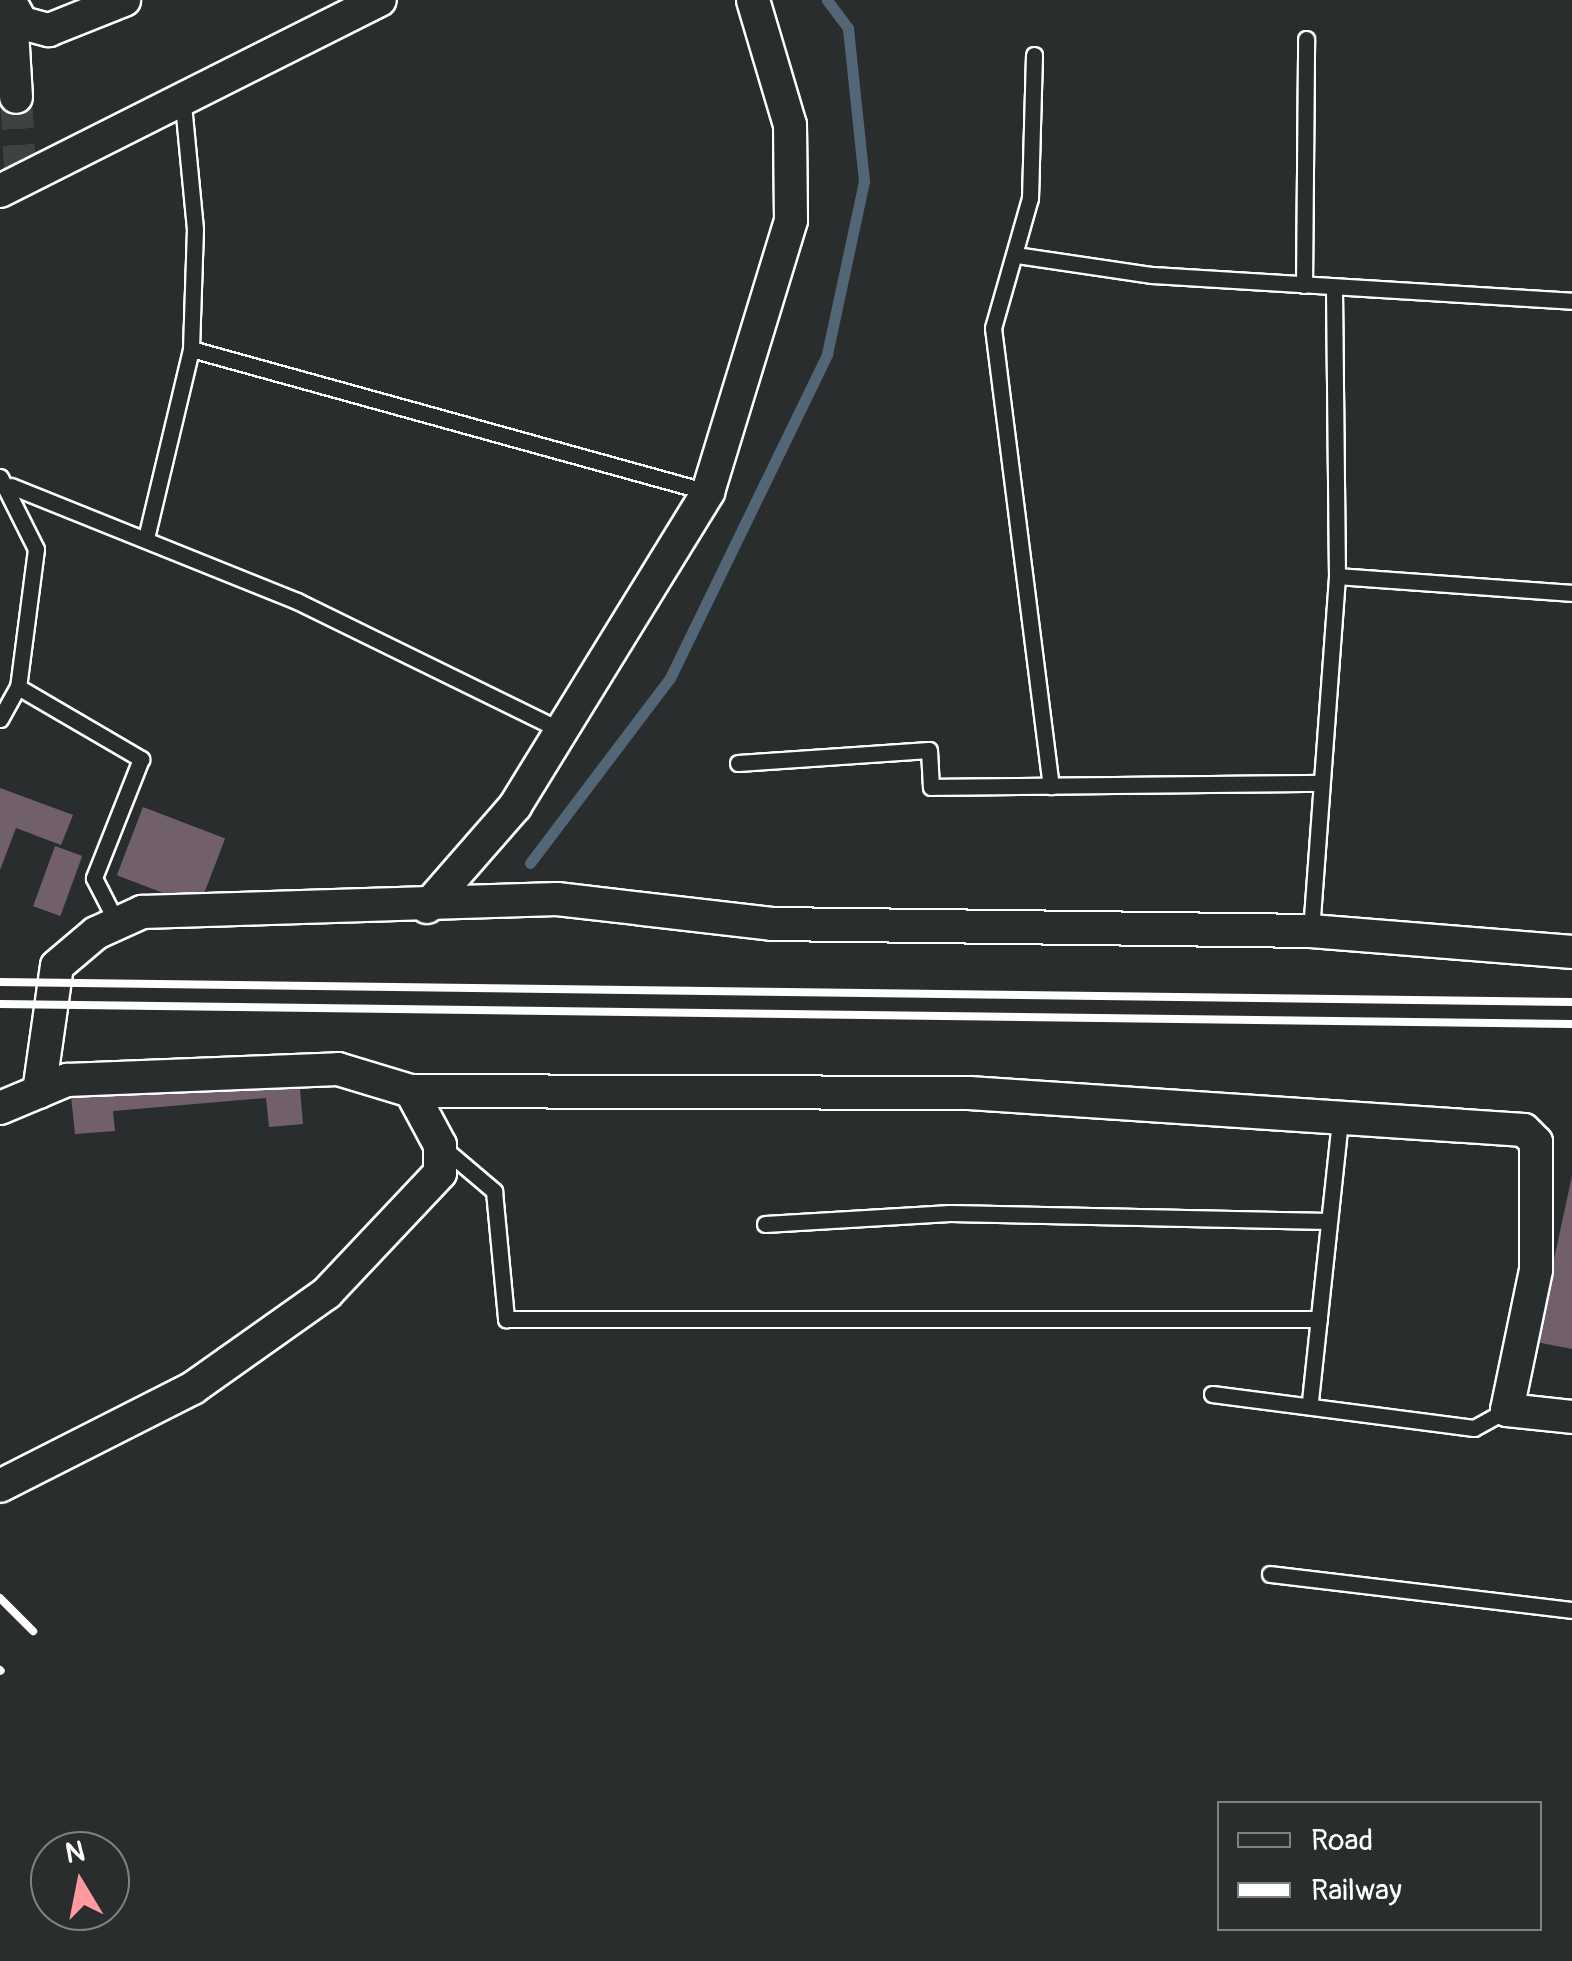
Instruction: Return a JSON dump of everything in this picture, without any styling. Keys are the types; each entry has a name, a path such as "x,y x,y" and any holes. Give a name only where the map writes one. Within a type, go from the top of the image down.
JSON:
{"street":[{"path":"10,7 49,30 124,0"},
{"path":"14,180 182,104 380,0"},
{"path":"426,907 515,806 708,492 791,220 790,124 753,0"},
{"path":"10,7 16,97"},
{"path":"39,1092 57,966 117,923 142,912 426,907 557,899 772,924 1310,931 1572,952"},
{"path":"0,1108 66,1080 338,1069 411,1092 969,1093 1524,1130 1536,1142 1536,1270 1506,1410 1572,1418"},
{"path":"0,1486 193,1388 327,1292 440,1173 440,1145 411,1092"}],"lane":[{"path":"1304,285 1306,39"},
{"path":"1034,55 1030,198 993,328 1051,786"},
{"path":"147,534 191,349 195,229 182,104"},
{"path":"1016,255 1304,285 1572,301"},
{"path":"1310,931 1337,576 1334,287"},
{"path":"191,349 708,492"},
{"path":"5,482 147,534 564,732"},
{"path":"0,719 18,688 36,549 5,482"},
{"path":"1337,576 1572,593"},
{"path":"18,688 141,758 94,878 117,923"},
{"path":"738,763 929,750 932,787 1322,783"},
{"path":"1310,1401 1340,1118"},
{"path":"440,1145 494,1191 506,1318 1319,1319"},
{"path":"765,1224 950,1214 1328,1222"},
{"path":"1212,1394 1310,1401 1474,1428 1506,1410"},
{"path":"1270,1574 1572,1610"}],"building":[{"path":"0,788 73,815 61,845 16,828 0,870"},
{"path":"143,807 225,839 199,907 117,875"},
{"path":"55,846 82,856 60,916 33,906"},
{"path":"299,1077 303,1124 269,1127 266,1098 113,1111 115,1131 75,1134 71,1096"},
{"path":"1572,1176 1572,1349 1536,1342"}],"waterway":[{"path":"530,863 670,678 827,354 864,181 848,28 827,0"}],"tunnel":[{"path":"16,97 20,167"}],"railway":[{"path":"0,982 1572,1002"},
{"path":"0,1004 1572,1024"},
{"path":"0,1598 33,1631"}]}
